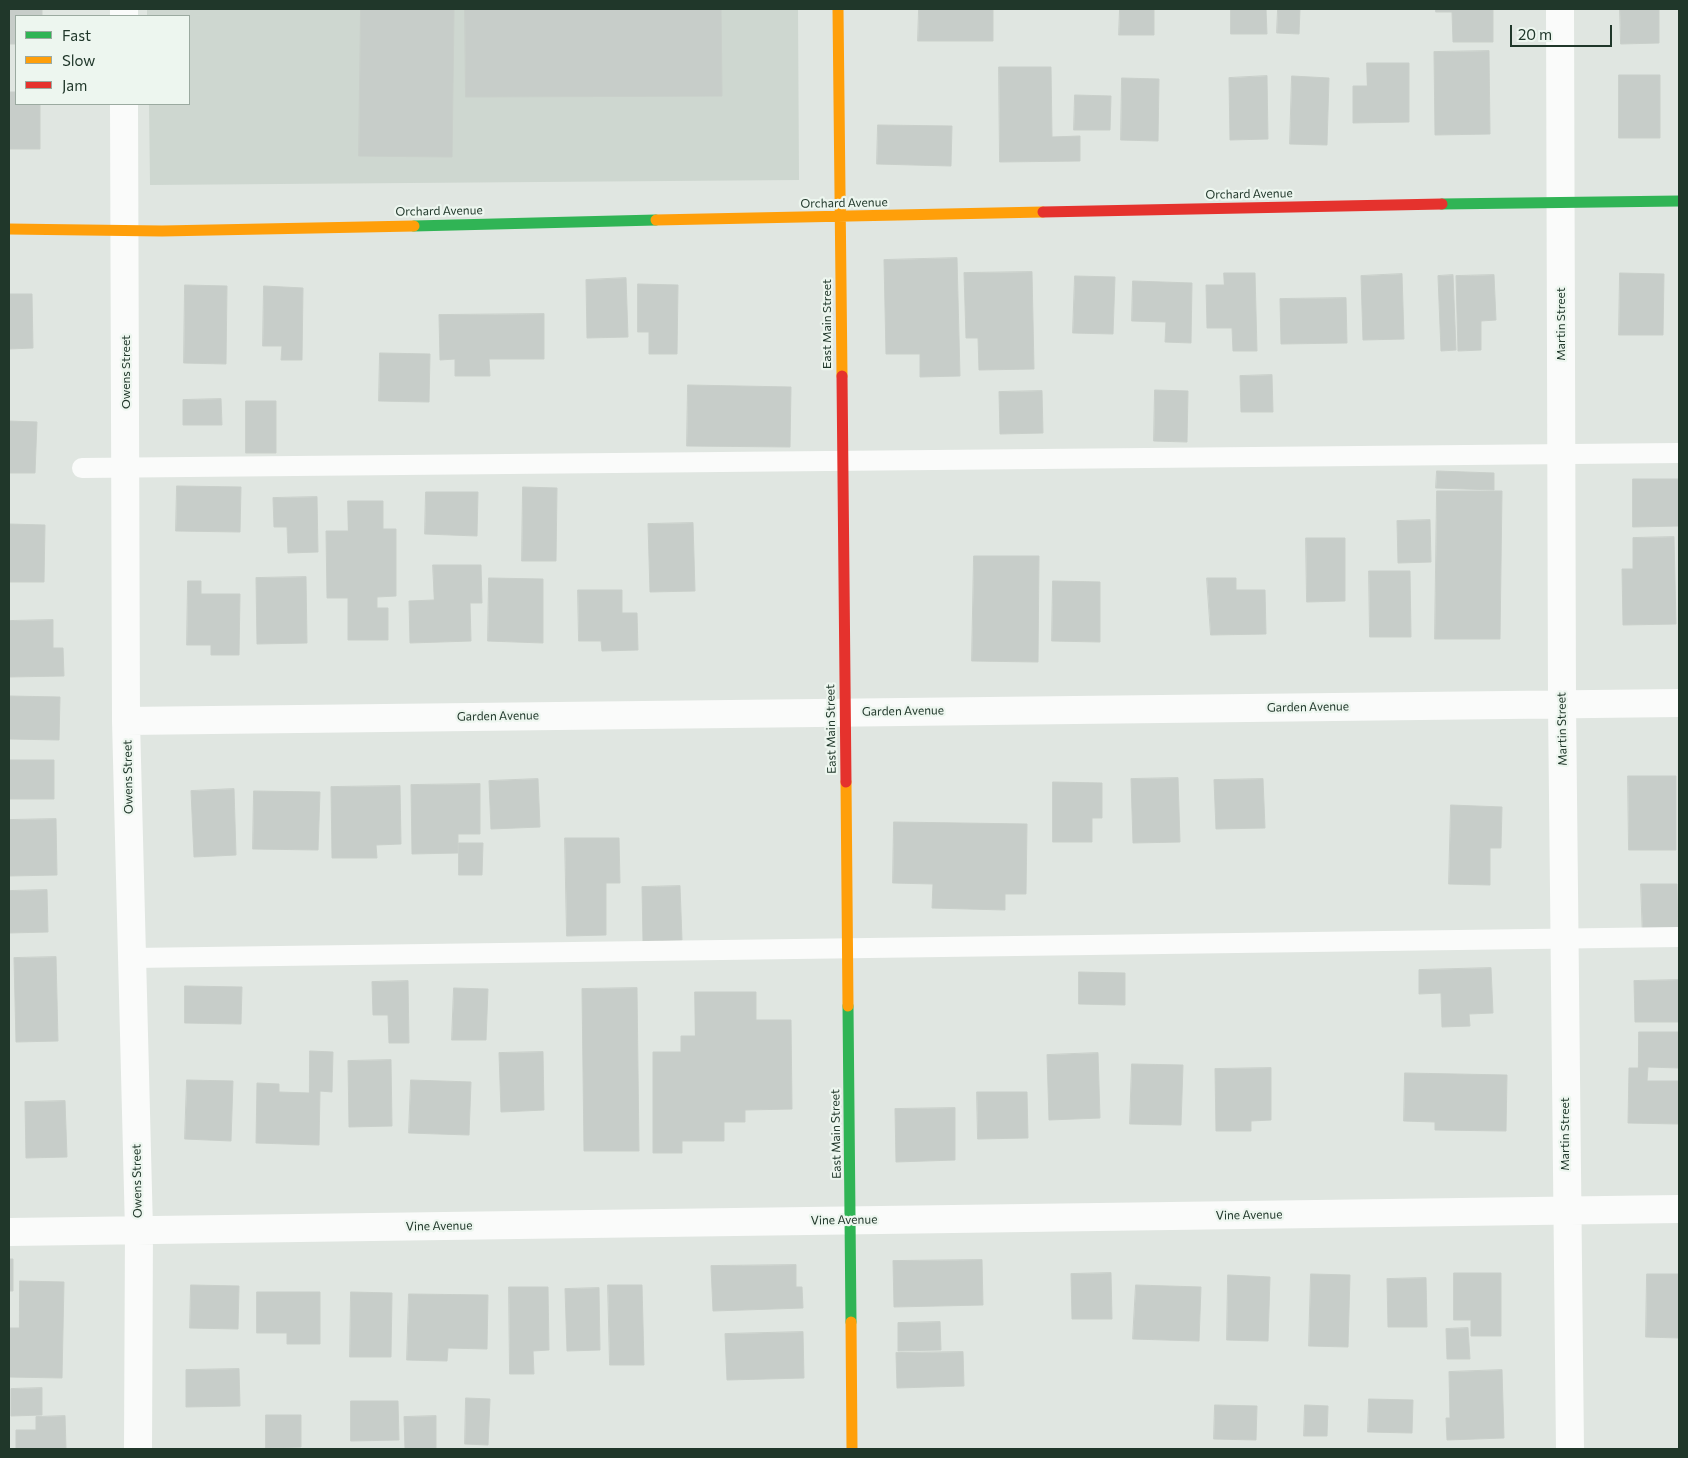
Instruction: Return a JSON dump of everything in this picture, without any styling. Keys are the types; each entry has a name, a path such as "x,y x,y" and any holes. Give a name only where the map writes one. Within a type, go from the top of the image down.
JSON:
{"street":[{"name":"East Main Street","path":"838,9 852,1449"},
{"name":"Martin Street","path":"1560,9 1565,1210 1570,1449"},
{"name":"Owens Street","path":"124,105 126,232 126,721 139,1230 138,1449"},
{"name":"Orchard Avenue","path":"9,229 126,232 1560,201 1679,201"},
{"name":"Garden Avenue","path":"126,721 1679,703"},
{"name":"Vine Avenue","path":"9,1232 1679,1209"}],"lane":[{"path":"82,468 1679,453"},
{"path":"132,958 1679,938"}],"shaded area":[{"path":"147,9 798,9 799,180 150,185 149,105 190,105 190,15 147,15"}],"building":[{"path":"9,9 42,9 42,15 15,15 15,44 9,44"},
{"path":"361,9 454,9 452,157 359,156"},
{"path":"465,9 721,9 722,96 466,97"},
{"path":"919,9 993,9 993,41 918,41"},
{"path":"1120,9 1154,9 1154,35 1119,35"},
{"path":"1231,9 1266,9 1267,34 1231,34"},
{"path":"1278,9 1300,9 1299,34 1277,33"},
{"path":"1436,9 1493,9 1493,42 1453,42 1452,12 1436,12"},
{"path":"1620,9 1659,9 1659,43 1621,44"},
{"path":"1489,51 1490,134 1435,135 1434,52"},
{"path":"1367,63 1409,63 1409,122 1353,123 1353,86 1367,86"},
{"path":"999,67 1051,67 1052,137 1080,136 1080,161 1000,162"},
{"path":"1619,75 1660,75 1660,138 1619,138"},
{"path":"1267,76 1268,139 1230,140 1229,78"},
{"path":"1292,76 1329,78 1327,145 1290,144"},
{"path":"1122,78 1159,79 1158,141 1121,140"},
{"path":"9,92 15,92 15,105 40,105 40,149 9,149"},
{"path":"1075,95 1111,96 1110,130 1074,130"},
{"path":"878,125 952,126 951,166 877,164"},
{"path":"957,258 960,376 920,377 920,354 886,354 884,260"},
{"path":"1032,272 1034,369 979,370 978,338 966,338 964,273"},
{"path":"1224,273 1255,273 1257,351 1233,351 1232,328 1207,328 1206,285 1224,285"},
{"path":"1620,273 1664,274 1663,335 1619,335"},
{"path":"1402,274 1404,339 1363,340 1361,276"},
{"path":"1453,275 1456,350 1441,351 1438,276"},
{"path":"1494,275 1496,320 1481,321 1481,350 1458,351 1456,276"},
{"path":"1075,276 1115,277 1113,334 1073,333"},
{"path":"626,278 628,337 587,338 586,280"},
{"path":"1133,281 1192,283 1191,343 1165,342 1166,322 1132,321"},
{"path":"638,284 678,285 677,354 649,354 649,332 638,332"},
{"path":"185,285 227,286 226,364 184,363"},
{"path":"264,286 303,288 302,360 281,360 282,346 263,346"},
{"path":"9,294 32,294 33,348 9,349"},
{"path":"1346,298 1347,343 1281,344 1280,299"},
{"path":"544,314 544,359 489,359 490,376 455,376 455,359 440,360 439,315"},
{"path":"380,353 430,354 429,402 379,401"},
{"path":"1272,375 1273,412 1241,412 1240,376"},
{"path":"688,385 791,387 790,447 687,446"},
{"path":"1155,390 1188,391 1187,442 1154,441"},
{"path":"1042,391 1043,433 1000,434 999,392"},
{"path":"221,399 222,425 183,425 183,400"},
{"path":"246,401 276,401 276,453 246,453"},
{"path":"9,421 37,422 35,473 9,473"},
{"path":"1437,471 1494,473 1494,490 1436,488"},
{"path":"1633,479 1679,479 1679,526 1633,527"},
{"path":"177,486 241,487 240,532 176,531"},
{"path":"523,487 557,488 556,561 522,561"},
{"path":"1437,491 1502,491 1500,639 1435,639"},
{"path":"426,492 478,492 477,536 425,534"},
{"path":"317,497 318,552 288,553 287,527 274,527 273,498"},
{"path":"348,501 383,501 383,529 396,529 396,596 377,597 377,608 388,608 388,640 348,640 348,598 327,598 326,531 348,531"},
{"path":"1430,520 1431,562 1398,563 1397,521"},
{"path":"693,523 695,591 650,592 648,524"},
{"path":"9,524 45,525 44,582 9,582"},
{"path":"1674,537 1676,624 1623,625 1622,569 1633,569 1633,538"},
{"path":"1306,538 1345,538 1345,601 1307,602"},
{"path":"974,556 1039,556 1038,662 972,661"},
{"path":"433,565 481,565 482,603 470,603 471,641 410,643 409,601 434,600"},
{"path":"1369,571 1410,571 1411,637 1370,637"},
{"path":"306,577 307,643 257,644 256,578"},
{"path":"489,578 543,579 543,643 488,641"},
{"path":"1207,578 1236,578 1236,590 1265,590 1266,634 1211,635"},
{"path":"188,581 201,581 201,594 240,594 239,655 211,655 211,645 187,645"},
{"path":"1053,581 1100,582 1100,642 1052,641"},
{"path":"578,590 622,590 622,613 637,613 638,650 602,651 601,641 579,641"},
{"path":"53,620 53,648 63,648 64,676 9,677 9,621"},
{"path":"9,696 60,697 59,740 9,739"},
{"path":"9,760 54,760 54,799 9,799"},
{"path":"1628,776 1676,776 1676,850 1629,850"},
{"path":"1178,778 1180,842 1133,843 1131,779"},
{"path":"538,779 540,827 491,829 489,781"},
{"path":"1263,779 1265,828 1216,829 1214,780"},
{"path":"1053,782 1102,783 1102,818 1092,818 1092,842 1053,842"},
{"path":"480,784 480,834 458,834 458,853 412,854 411,785"},
{"path":"400,786 401,844 376,845 377,858 332,858 331,787"},
{"path":"234,789 236,855 194,857 191,791"},
{"path":"254,791 320,792 318,850 253,849"},
{"path":"1451,805 1502,807 1501,848 1490,848 1490,885 1449,884"},
{"path":"56,819 57,875 9,876 9,820"},
{"path":"894,822 1027,824 1026,894 1005,894 1005,910 932,908 933,884 893,883"},
{"path":"565,838 619,838 620,883 606,883 606,935 567,936"},
{"path":"459,843 483,843 482,875 459,875"},
{"path":"1641,884 1677,884 1678,938 1643,939"},
{"path":"680,886 682,940 643,941 642,887"},
{"path":"47,890 48,932 9,933 9,891"},
{"path":"56,957 58,1041 16,1042 14,958"},
{"path":"1491,968 1493,1013 1469,1014 1470,1026 1442,1027 1441,993 1419,994 1419,970"},
{"path":"1079,972 1125,973 1125,1005 1079,1004"},
{"path":"1679,980 1679,1022 1635,1022 1634,981"},
{"path":"408,981 409,1043 389,1043 388,1015 373,1015 372,982"},
{"path":"185,986 242,987 241,1024 185,1023"},
{"path":"454,988 488,989 486,1040 452,1040"},
{"path":"637,988 639,1151 584,1151 582,989"},
{"path":"695,992 756,992 756,1020 791,1020 792,1109 745,1110 745,1122 724,1122 724,1141 682,1141 682,1153 653,1153 653,1052 681,1052 681,1036 695,1036"},
{"path":"1639,1032 1679,1032 1679,1068 1648,1067 1647,1081 1679,1081 1679,1124 1628,1123 1629,1068 1638,1068"},
{"path":"310,1051 333,1052 332,1092 320,1091 319,1145 256,1143 257,1083 279,1084 279,1092 309,1093"},
{"path":"543,1052 544,1110 501,1112 499,1053"},
{"path":"1098,1053 1100,1118 1049,1120 1047,1055"},
{"path":"391,1060 392,1126 349,1127 348,1061"},
{"path":"1132,1064 1183,1065 1181,1125 1130,1124"},
{"path":"1271,1068 1271,1120 1251,1121 1251,1131 1216,1131 1215,1069"},
{"path":"1405,1073 1507,1075 1506,1131 1435,1130 1435,1122 1404,1121"},
{"path":"187,1080 233,1081 231,1141 185,1139"},
{"path":"411,1080 471,1082 469,1135 409,1133"},
{"path":"977,1092 1027,1092 1028,1138 978,1139"},
{"path":"65,1101 67,1157 26,1158 25,1102"},
{"path":"955,1108 955,1160 896,1162 895,1109"},
{"path":"9,1259 13,1259 13,1291 9,1291"},
{"path":"982,1260 983,1305 894,1307 893,1261"},
{"path":"796,1265 796,1287 802,1287 803,1308 713,1311 711,1266"},
{"path":"1111,1273 1112,1319 1072,1319 1071,1274"},
{"path":"1454,1273 1501,1273 1501,1336 1471,1336 1471,1320 1454,1320"},
{"path":"1311,1274 1350,1275 1348,1347 1309,1346"},
{"path":"1647,1274 1679,1274 1679,1338 1646,1337"},
{"path":"1228,1275 1270,1277 1268,1341 1227,1340"},
{"path":"1426,1278 1427,1327 1388,1327 1387,1279"},
{"path":"20,1281 64,1282 62,1378 9,1377 9,1328 19,1328"},
{"path":"191,1285 239,1286 238,1329 190,1328"},
{"path":"608,1285 642,1285 644,1365 610,1365"},
{"path":"1136,1285 1201,1287 1199,1341 1133,1339"},
{"path":"509,1287 548,1287 549,1350 533,1351 534,1374 510,1374"},
{"path":"599,1288 600,1350 567,1351 565,1289"},
{"path":"257,1292 320,1292 320,1344 287,1344 287,1333 257,1333"},
{"path":"351,1292 392,1293 391,1357 350,1357"},
{"path":"409,1294 488,1295 487,1349 448,1348 447,1361 407,1360"},
{"path":"940,1322 941,1350 898,1351 898,1323"},
{"path":"1468,1328 1470,1359 1447,1359 1446,1329"},
{"path":"803,1332 804,1378 727,1380 725,1334"},
{"path":"963,1352 964,1386 897,1388 896,1353"},
{"path":"239,1369 240,1406 186,1407 186,1370"},
{"path":"1502,1370 1504,1438 1447,1440 1446,1418 1450,1418 1449,1372"},
{"path":"42,1388 42,1415 11,1416 11,1389"},
{"path":"466,1398 490,1399 488,1445 465,1444"},
{"path":"1369,1399 1413,1400 1412,1433 1368,1432"},
{"path":"351,1401 398,1401 399,1440 351,1441"},
{"path":"1215,1405 1257,1406 1256,1440 1214,1439"},
{"path":"1305,1405 1328,1406 1327,1436 1304,1436"},
{"path":"266,1415 301,1415 301,1447 266,1448"},
{"path":"65,1416 66,1449 16,1449 16,1430 36,1430 36,1417"},
{"path":"436,1416 436,1449 405,1449 404,1417"}],"traffic: fast":[{"path":"1442,204 1679,201"},
{"path":"414,226 656,220"},
{"path":"848,1006 851,1322"}],"traffic: slow":[{"path":"838,9 842,376"},
{"path":"656,220 1043,212"},
{"path":"9,229 162,231 414,226"},
{"path":"846,782 848,1006"},
{"path":"851,1322 852,1449"}],"traffic: jam":[{"path":"1043,212 1442,204"},
{"path":"842,376 846,782"}]}
